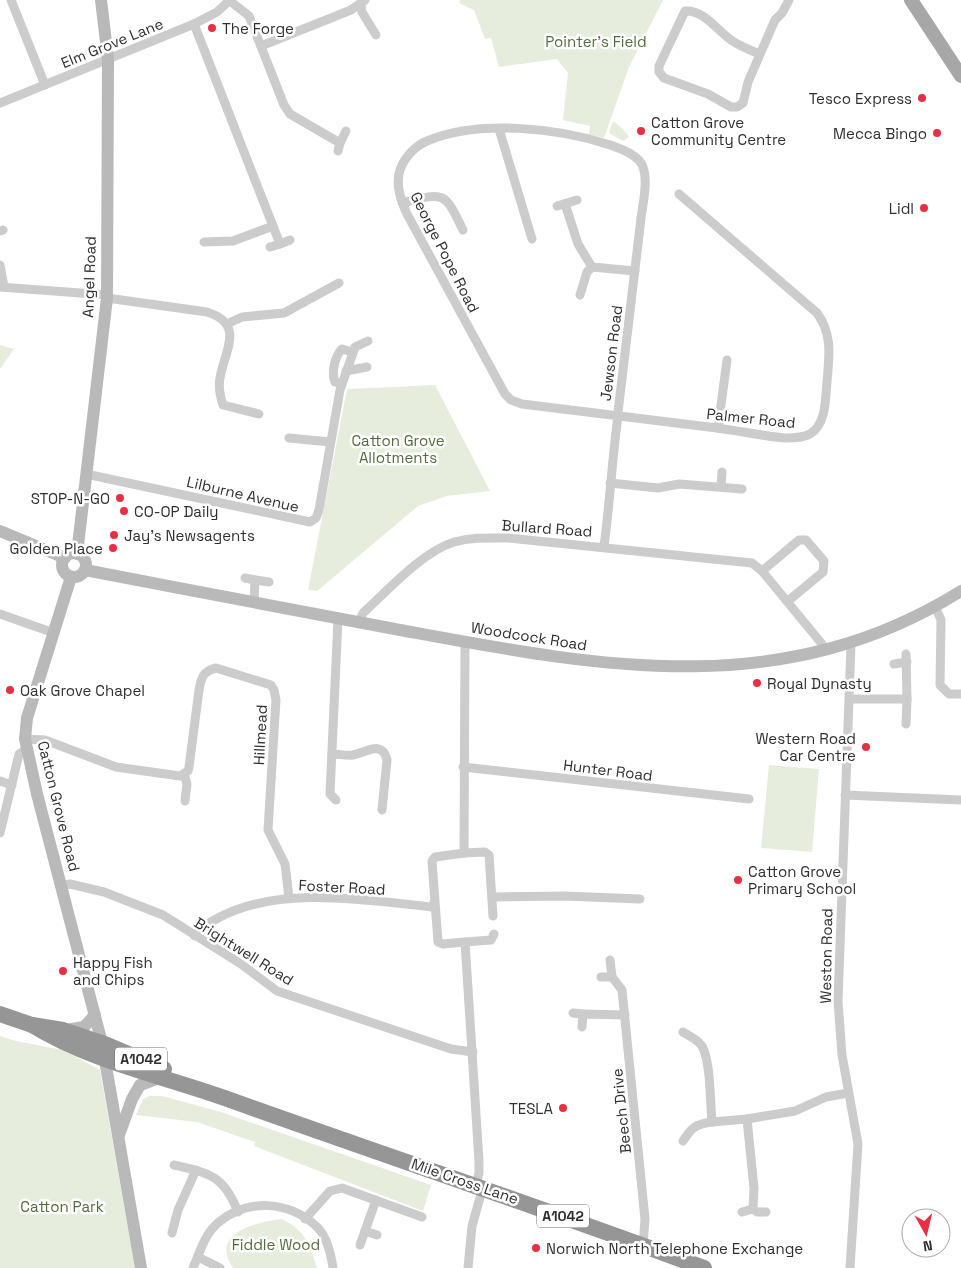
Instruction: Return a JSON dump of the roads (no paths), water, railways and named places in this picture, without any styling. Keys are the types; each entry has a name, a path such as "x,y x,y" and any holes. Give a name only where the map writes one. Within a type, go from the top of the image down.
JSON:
{"highway":[{"name":"A1042","path":"0,1014 32,1026 57,1040 106,1060"},
{"name":"A1042","path":"32,1026 63,1030 102,1043"},
{"name":"Mile Cross Lane","path":"102,1043 179,1075 225,1098"},
{"name":"Mile Cross Lane","path":"106,1060 225,1098 479,1186 704,1268"}],"main road":[{"path":"911,0 961,76"}],"street":[{"path":"11,0 45,85"},
{"name":"Angel Road","path":"71,556 86,474 107,297 108,60 101,0"},
{"path":"230,0 249,16 284,105 290,114 339,147 346,131"},
{"name":"Elm Grove Lane","path":"0,103 194,24 217,12 230,0"},
{"path":"759,54 733,42 704,18 690,11 685,11 659,66 659,72 664,78 708,94 731,107 737,107 743,103 748,82 775,20 782,13 789,0"},
{"path":"261,46 363,2 362,12 376,35"},
{"path":"194,24 280,244"},
{"path":"499,128 532,239"},
{"name":"George Pope Road","path":"618,416 522,404 512,400 505,394 402,203 398,190 399,171 407,156 427,141 449,135 499,128 553,132 593,140 618,148 636,157 641,163"},
{"name":"Jewson Road","path":"604,546 645,178 641,163"},
{"name":"Palmer Road","path":"618,416 785,438 798,438 810,434 818,426 823,412 830,350 825,324 679,194"},
{"path":"402,203 438,195 444,197 455,204 463,230"},
{"path":"577,200 561,205 578,244 592,267"},
{"path":"204,242 233,241 273,226"},
{"path":"270,247 290,240"},
{"path":"0,265 2,287 107,297 207,312 220,316 227,324 229,338 228,356 220,375 220,398 223,406 259,414"},
{"path":"592,267 635,271"},
{"path":"580,295 587,272 592,267"},
{"path":"227,324 242,317 284,313 339,283"},
{"path":"342,384 335,382 332,375 336,359 342,349 352,352 355,347 368,341"},
{"name":"Lilburne Avenue","path":"86,474 310,522 316,518 319,510 342,384 352,352"},
{"path":"718,428 727,360"},
{"path":"346,371 367,367"},
{"path":"289,438 330,442"},
{"path":"721,487 722,472"},
{"path":"610,483 658,488 680,484 742,490"},
{"path":"0,531 85,560 85,570 79,576 71,577 63,569 71,556"},
{"name":"Bullard Road","path":"359,622 363,613 434,551 454,543 476,539 508,538 741,560 752,563 762,571 788,601 826,650"},
{"path":"762,571 799,540 806,540 810,544 824,561 823,572 788,601"},
{"name":"Woodcock Road","path":"85,570 338,619 567,660 652,667 735,665 799,656 851,644 891,628 961,591"},
{"name":"Catton Grove Road","path":"71,577 28,713 26,744 106,1060 141,1268"},
{"path":"246,578 269,582"},
{"path":"254,602 255,580"},
{"path":"935,606 941,620 940,685 949,694 961,694"},
{"path":"0,614 54,633"},
{"path":"330,798 338,619"},
{"path":"464,853 465,642"},
{"name":"Weston Road","path":"850,1268 858,1144 848,1093 838,1001 851,644"},
{"path":"894,664 906,658 906,724"},
{"name":"Hillmead","path":"185,801 187,784 184,774 189,767 202,677 208,670 216,668 270,685 274,690 276,700 268,830 285,864 289,898"},
{"path":"850,699 906,699"},
{"path":"0,833 19,754 26,744 45,740 116,767 174,777 184,774"},
{"path":"332,754 353,755 373,748 380,748 384,752 387,760 382,810"},
{"name":"Hunter Road","path":"463,767 749,799"},
{"path":"0,781 12,785"},
{"path":"846,795 961,800"},
{"path":"493,916 489,855 485,852 435,856 432,861 438,942 443,944 491,940 494,934"},
{"name":"Brightwell Road","path":"62,886 82,886 125,899 163,915 241,964 277,991 451,1049 473,1052"},
{"path":"492,897 564,896 640,899"},
{"name":"Foster Road","path":"195,936 205,925 229,912 246,906 289,898 432,907 434,902"},
{"path":"465,942 479,1161 479,1186 472,1226 468,1268"},
{"name":"Beech Drive","path":"610,960 612,977 621,986 625,1015 645,1219 643,1246"},
{"path":"601,977 612,977"},
{"path":"573,1013 625,1015"},
{"path":"582,1027 583,1014"},
{"path":"63,1030 84,1026 96,1015"},
{"path":"682,1032 695,1039 702,1047 706,1059 712,1122"},
{"path":"118,1137 132,1099 140,1084 159,1078"},
{"path":"683,1141 692,1128 698,1124 747,1119 795,1111 826,1097 848,1093"},
{"path":"747,1119 754,1188 753,1209"},
{"path":"174,1165 196,1170 219,1179 232,1196 238,1212"},
{"path":"172,1233 178,1210 196,1170"},
{"path":"305,1219 322,1198 335,1189 342,1188 422,1217"},
{"path":"360,1245 376,1200"},
{"path":"193,1268 211,1230 219,1222 252,1205 268,1205 282,1207 317,1226 326,1241 333,1268"},
{"path":"742,1212 753,1209 757,1212 766,1212"},
{"path":"365,1231 377,1235"},
{"path":"198,1257 220,1268"}],"place":[{"name":"The Forge","path":"212,28"},
{"name":"Tesco Express","path":"922,98"},
{"name":"Catton Grove Community Centre","path":"641,131"},
{"name":"Mecca Bingo","path":"937,133"},
{"name":"Lidl","path":"924,208"},
{"name":"STOP-N-GO","path":"120,498"},
{"name":"CO-OP Daily","path":"124,511"},
{"name":"Jay's Newsagents","path":"114,535"},
{"name":"Golden Place","path":"113,548"},
{"name":"Royal Dynasty","path":"757,683"},
{"name":"Oak Grove Chapel","path":"10,690"},
{"name":"Western Road Car Centre","path":"866,747"},
{"name":"Catton Grove Primary School","path":"738,880"},
{"name":"Happy Fish and Chips","path":"63,971"},
{"name":"TESLA","path":"563,1108"},
{"name":"Norwich North Telephone Exchange","path":"536,1248"}],"park label":[{"name":"Pointer's Field","path":"596,41"},
{"name":"Catton Grove Allotments","path":"398,448"},
{"name":"Catton Park","path":"62,1206"},
{"name":"Fiddle Wood","path":"276,1244"}]}
